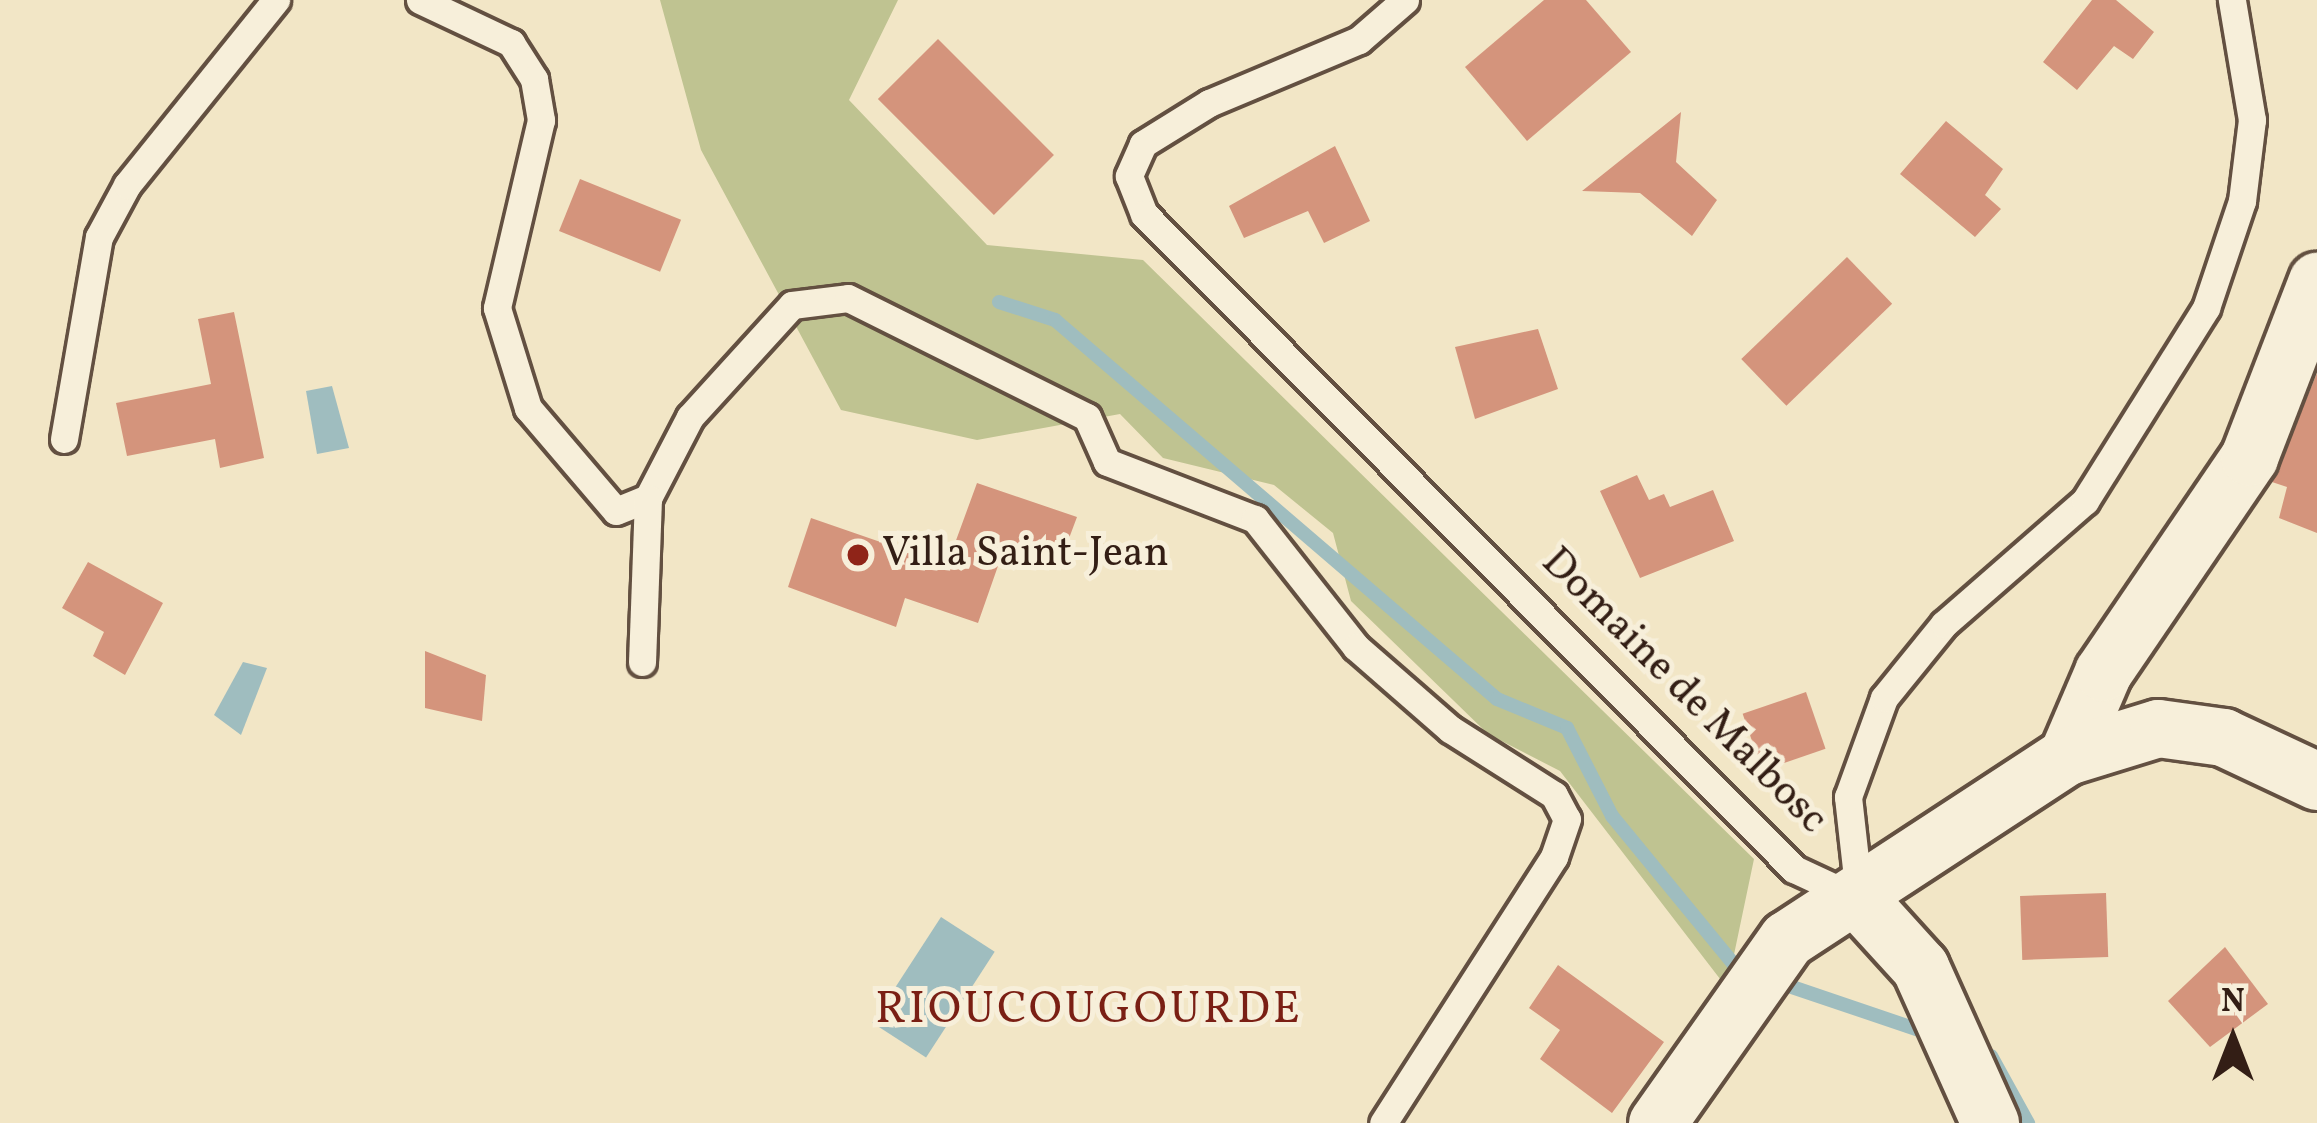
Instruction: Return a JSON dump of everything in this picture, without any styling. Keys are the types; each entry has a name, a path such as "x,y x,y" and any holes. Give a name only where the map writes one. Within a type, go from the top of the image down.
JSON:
{"street":[{"path":"2067,756 2103,673 2249,457 2317,281"},
{"path":"1657,1123 1787,939 1859,900 2067,756 2158,728 2223,737 2317,781"},
{"path":"1859,900 1920,967 1990,1123"}],"lane":[{"path":"64,439 99,238 276,0"},
{"path":"420,0 511,43 534,79 541,121 497,308 528,408 616,511 648,498"},
{"name":"Domaine de Malbosc","path":"1405,0 1359,40 1209,103 1143,144 1129,176 1144,214 1794,869 1859,900"},
{"name":"Domaine de Malbosc","path":"1859,900 1848,797 1884,698 1943,624 2085,501 2206,308 2242,201 2252,121 2233,0"},
{"path":"641,662 648,498 739,354 793,305 848,298 1087,417 1107,462 1255,519 1356,647 1450,729 1555,795 1567,819 1554,857 1383,1123"}],"green space":[{"path":"660,0 898,0 849,100 987,245 1143,260 1754,859 1727,988 1560,771 1488,734 1351,601 1333,533 1274,485 1163,458 1120,414 977,440 841,410 701,150"}],"water":[{"path":"332,386 349,448 317,454 306,391"},
{"path":"243,662 267,668 241,735 214,715"},
{"path":"941,917 995,952 926,1058 872,1023"}],"building":[{"path":"1544,0 1586,0 1631,52 1527,141 1465,67"},
{"path":"2092,0 2116,0 2154,32 2133,59 2114,46 2077,90 2043,62"},
{"path":"938,39 1054,155 994,215 878,99"},
{"path":"1681,112 1676,162 1717,200 1692,236 1640,193 1582,191"},
{"path":"1946,121 2003,169 1985,195 2001,209 1975,237 1900,174"},
{"path":"1335,146 1370,221 1324,243 1308,211 1244,238 1229,206"},
{"path":"580,179 681,220 660,272 559,231"},
{"path":"1847,257 1892,304 1786,406 1741,359"},
{"path":"234,312 264,458 220,468 215,439 127,456 116,403 211,384 198,319"},
{"path":"1538,329 1558,389 1475,419 1455,347"},
{"path":"2317,373 2317,533 2279,518 2287,487 2272,482"},
{"path":"1637,475 1649,500 1664,494 1670,507 1713,490 1734,541 1640,578 1600,491"},
{"name":"Villa Saint-Jean","path":"977,483 1077,517 1059,565 1005,546 978,623 905,598 896,627 788,587 811,518 947,565"},
{"path":"88,562 163,603 125,675 93,656 104,632 62,608"},
{"path":"425,651 486,675 482,721 425,708"},
{"path":"1806,692 1826,749 1762,771 1743,714"},
{"path":"2106,893 2108,957 2022,960 2020,896"},
{"path":"2225,947 2268,1004 2210,1047 2168,1001"},
{"path":"1558,965 1664,1042 1612,1113 1540,1059 1560,1030 1529,1008"}],"waterway":[{"path":"999,302 1055,320 1497,699 1567,728 1612,816 1737,968"},
{"path":"1789,986 1931,1034"},
{"path":"1991,1056 2028,1123"}],"place":[{"name":"Villa Saint-Jean","path":"858,555"}],"district":[{"name":"RIOUCOUGOURDE","path":"1089,1011"}]}
